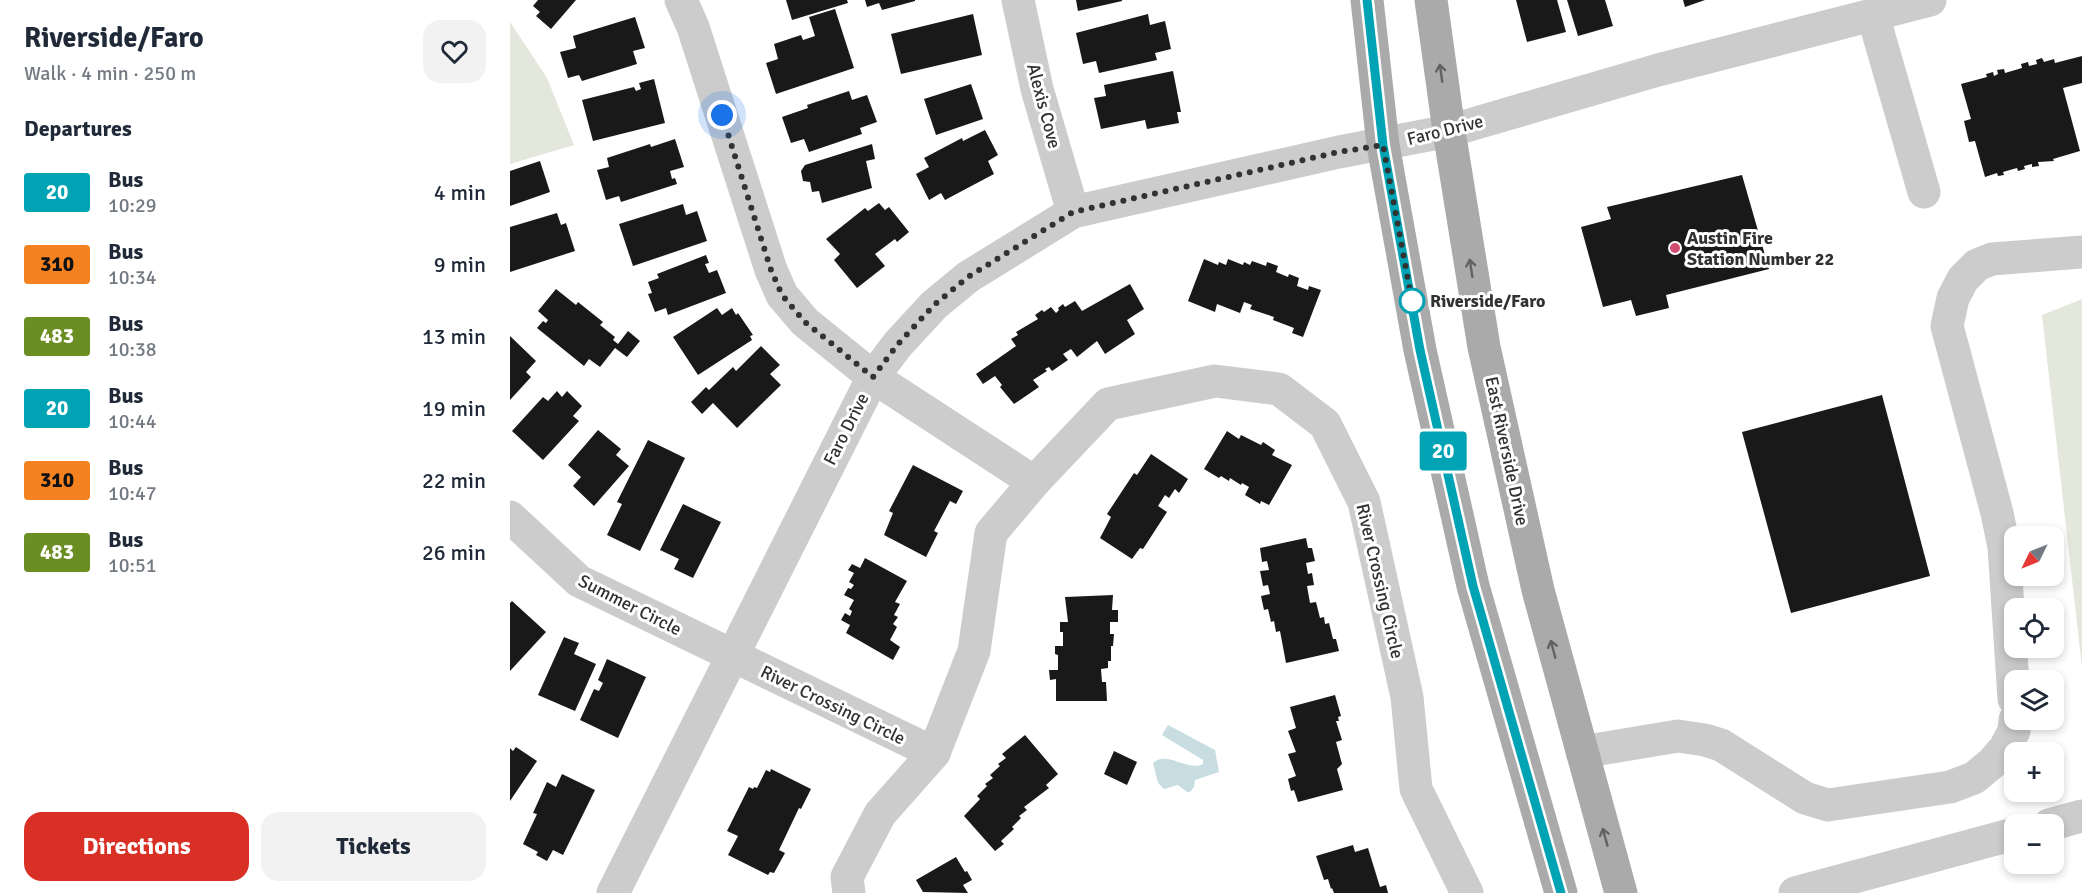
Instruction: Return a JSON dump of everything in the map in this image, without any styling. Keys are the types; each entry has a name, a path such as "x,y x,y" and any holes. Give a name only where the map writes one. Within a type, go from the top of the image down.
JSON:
{"main road":[{"path":"1367,0 1383,145 1420,350 1473,586 1561,893"},
{"name":"East Riverside Drive","path":"1431,0 1449,131 1484,347 1538,590 1621,893"}],"street":[{"path":"681,0 693,27 771,270 782,295 805,322 873,377 1035,482"},
{"name":"Alexis Cove","path":"1018,0 1037,89 1073,212"},
{"name":"Faro Drive","path":"613,893 873,377 898,344 934,305 968,277 1073,212 1339,152 1449,131 1658,70 1929,0"},
{"path":"1873,15 1924,192"},
{"path":"2012,670 2004,547 1947,326 1953,298 1963,279 1977,266 1992,259 2082,252"},
{"name":"River Crossing Circle","path":"849,893 847,877 880,814 934,753 974,651 991,533 1108,404 1215,381 1279,389 1325,424 1364,502 1407,697 1416,789 1467,893"},
{"name":"Summer Circle","path":"510,517 579,581 732,656"},
{"name":"River Crossing Circle","path":"732,656 934,753"},
{"path":"1582,752 1678,736 1705,740 1721,745 1805,798 1828,805 1950,787 1974,778 2005,748 2014,730"},
{"path":"2064,821 2082,816"},
{"path":"1795,893 2004,837"}],"shaded area":[{"path":"510,22 547,78 574,145 510,164"},
{"path":"2082,299 2082,667 2042,315"},
{"path":"1168,725 1215,750 1219,772 1195,780 1190,792 1178,785 1164,789 1158,783 1153,763 1159,760 1171,760 1197,766 1203,764 1203,760 1162,735"}],"building":[{"path":"538,0 576,0 551,29 536,16 540,12 533,6"},
{"path":"786,0 847,0 848,3 792,20"},
{"path":"865,0 915,1 882,10 879,3 867,7"},
{"path":"1076,0 1122,0 1122,1 1078,11"},
{"path":"1516,0 1557,0 1566,32 1527,42"},
{"path":"1567,0 1605,0 1613,26 1578,36"},
{"path":"1683,0 1705,0 1685,7"},
{"path":"835,9 854,68 776,94 766,63 778,59 774,44 801,35 803,40 815,36 809,17"},
{"path":"973,14 982,55 901,74 891,34"},
{"path":"1148,14 1150,25 1165,21 1171,49 1155,53 1157,60 1099,73 1096,61 1083,64 1076,33"},
{"path":"635,17 645,48 633,51 637,64 582,81 579,75 568,78 560,52 576,48 573,36"},
{"path":"2082,56 2082,83 2063,88 2080,151 2053,159 2054,161 2038,162 2039,166 2032,167 2032,164 2018,171 2017,168 2003,172 2004,175 1998,176 1997,173 1985,177 1975,141 1969,142 1964,121 1971,119 1961,84 1987,77 1986,74 1993,72 1994,76 1998,74 1997,70 2004,69 2005,73 2022,68 2021,64 2028,62 2029,66 2037,64 2036,60 2042,58 2044,62 2054,59 2055,63"},
{"path":"1173,71 1181,112 1177,112 1179,123 1147,129 1145,120 1101,129 1094,98 1106,96 1104,85"},
{"path":"654,79 665,123 593,141 582,100 634,87 636,91 641,89 639,83"},
{"path":"971,84 983,119 936,135 924,99"},
{"path":"849,91 852,100 867,95 877,122 860,128 862,134 809,152 804,139 791,143 782,117 808,108 807,105"},
{"path":"985,130 998,155 988,161 994,174 945,200 941,193 929,200 916,174 929,167 924,158 962,138 963,141"},
{"path":"675,139 684,167 670,171 672,179 675,178 677,184 621,202 619,196 606,200 597,170 609,167 607,158 650,144 651,147"},
{"path":"872,144 875,159 866,161 872,188 822,203 819,191 812,192 810,182 803,181 801,171 805,165"},
{"path":"540,161 550,192 510,206 510,171"},
{"name":"Austin Fire Station Number 22","path":"1742,175 1769,269 1666,295 1669,308 1636,316 1631,300 1603,307 1581,227 1611,219 1607,207"},
{"path":"879,203 885,210 889,207 909,232 897,242 895,239 875,254 885,266 857,288 834,260 840,254 826,239 865,208 868,211"},
{"path":"683,204 686,215 697,211 707,241 633,266 619,224"},
{"path":"557,213 561,225 566,223 575,251 510,272 510,227"},
{"path":"706,255 709,263 705,264 709,273 717,270 726,293 668,315 666,308 655,312 648,294 652,293 648,282 659,278 657,274"},
{"path":"1204,259 1218,265 1219,262 1226,265 1228,259 1243,265 1244,262 1250,265 1252,261 1266,266 1267,262 1278,266 1276,272 1288,277 1289,274 1299,278 1297,286 1308,290 1309,286 1321,290 1303,337 1292,333 1294,328 1273,320 1274,317 1250,309 1252,305 1244,302 1240,313 1217,304 1215,312 1188,301"},
{"path":"1130,284 1144,309 1127,320 1135,334 1105,354 1097,341 1077,357 1071,349 1063,354 1068,360 1052,371 1049,367 1045,369 1047,371 1033,380 1039,387 1014,404 1000,387 1002,385 995,376 983,384 976,374 1016,346 1011,339 1018,335 1016,332 1038,319 1035,315 1042,310 1044,312 1051,307 1056,313 1063,304 1065,307 1075,301 1082,311"},
{"path":"556,289 576,305 578,302 603,322 600,325 615,337 613,340 618,344 628,331 640,341 627,357 615,348 600,367 589,359 584,366 537,328 543,321 546,323 548,320 538,311"},
{"path":"717,308 722,315 732,308 736,315 738,313 753,335 750,336 752,340 698,375 673,337"},
{"path":"510,336 536,361 526,372 531,377 510,400"},
{"path":"761,346 780,365 770,374 781,385 737,428 713,403 702,414 691,402 706,387 709,390 733,367 736,371"},
{"path":"557,391 562,397 567,391 582,406 573,416 579,421 543,460 512,431 543,397 548,401"},
{"path":"1882,395 1930,576 1791,613 1742,432"},
{"path":"598,430 621,449 616,455 629,466 594,506 573,486 581,477 568,465"},
{"path":"1227,431 1239,439 1241,435 1261,445 1263,442 1275,450 1272,455 1292,465 1269,505 1261,501 1260,504 1245,495 1249,487 1242,483 1241,485 1230,478 1229,481 1221,476 1219,478 1204,469"},
{"path":"648,440 685,458 640,551 607,535 622,504 617,502"},
{"path":"1151,454 1188,479 1179,493 1175,489 1169,498 1165,495 1158,506 1167,512 1143,549 1140,548 1132,559 1100,538 1111,517 1107,514 1134,473 1137,475"},
{"path":"913,465 963,491 956,504 950,501 934,531 938,533 926,557 884,535 893,513 889,511"},
{"path":"683,504 721,522 693,578 674,569 679,559 660,550"},
{"path":"1306,538 1308,548 1312,548 1315,561 1306,563 1308,574 1312,573 1314,585 1307,586 1310,603 1316,602 1320,618 1324,617 1325,624 1329,623 1339,651 1286,663 1280,631 1276,632 1268,609 1264,610 1261,596 1270,594 1268,585 1263,586 1260,571 1269,570 1267,561 1262,562 1260,548"},
{"path":"865,558 907,581 895,602 900,604 894,615 898,617 893,624 897,627 890,640 900,647 893,660 846,633 850,625 841,620 845,613 850,616 852,611 849,609 854,600 844,595 848,588 851,589 854,585 849,582 854,573 848,570 852,564 860,568"},
{"path":"1113,595 1112,610 1118,610 1118,622 1110,622 1110,634 1114,634 1111,661 1108,661 1108,668 1101,669 1102,682 1106,682 1107,701 1056,701 1056,679 1050,680 1049,670 1058,670 1058,655 1055,654 1055,646 1063,646 1060,622 1068,622 1065,597"},
{"path":"512,601 546,632 510,671 510,603"},
{"path":"564,637 579,643 574,654 596,664 575,711 538,695"},
{"path":"607,659 646,677 618,738 580,720 594,689 599,691 603,683 598,680"},
{"path":"1335,695 1341,716 1338,717 1339,721 1336,721 1342,740 1336,742 1342,764 1337,769 1343,790 1298,802 1294,790 1291,791 1288,779 1296,776 1288,754 1296,752 1288,731 1296,728 1290,707"},
{"path":"1025,735 1058,774 1046,785 1049,788 1024,807 1027,810 1019,816 1021,818 1012,827 1014,829 1001,841 1004,844 995,851 964,816 980,799 977,796 987,786 985,784 993,778 990,775 1006,758 1002,754"},
{"path":"516,747 537,761 510,801 510,748 513,751"},
{"path":"1114,751 1137,762 1127,785 1104,774"},
{"path":"771,769 811,789 801,809 799,808 779,850 785,853 774,873 770,872 768,875 728,855 738,836 727,831 749,787 757,788 766,770 770,772"},
{"path":"562,774 595,790 563,855 553,850 547,861 536,855 538,852 523,844 537,814 533,813 547,782 556,787"},
{"path":"1353,845 1355,852 1368,848 1380,887 1386,885 1388,893 1334,893 1328,879 1324,880 1316,856"},
{"path":"956,857 972,880 963,885 968,893 923,892 916,880"}],"bus line":[{"name":"20","path":"1367,0 1383,145 1420,350 1473,586 1561,893"}],"place":[{"name":"Austin Fire Station Number 22","path":"1675,248"},
{"name":"Riverside/Faro","path":"1412,301"}],"route":[{"path":"722,115 771,270 782,295 805,322 873,377 898,344 934,305 968,277 1073,212 1339,152 1383,145 1412,301"}]}
